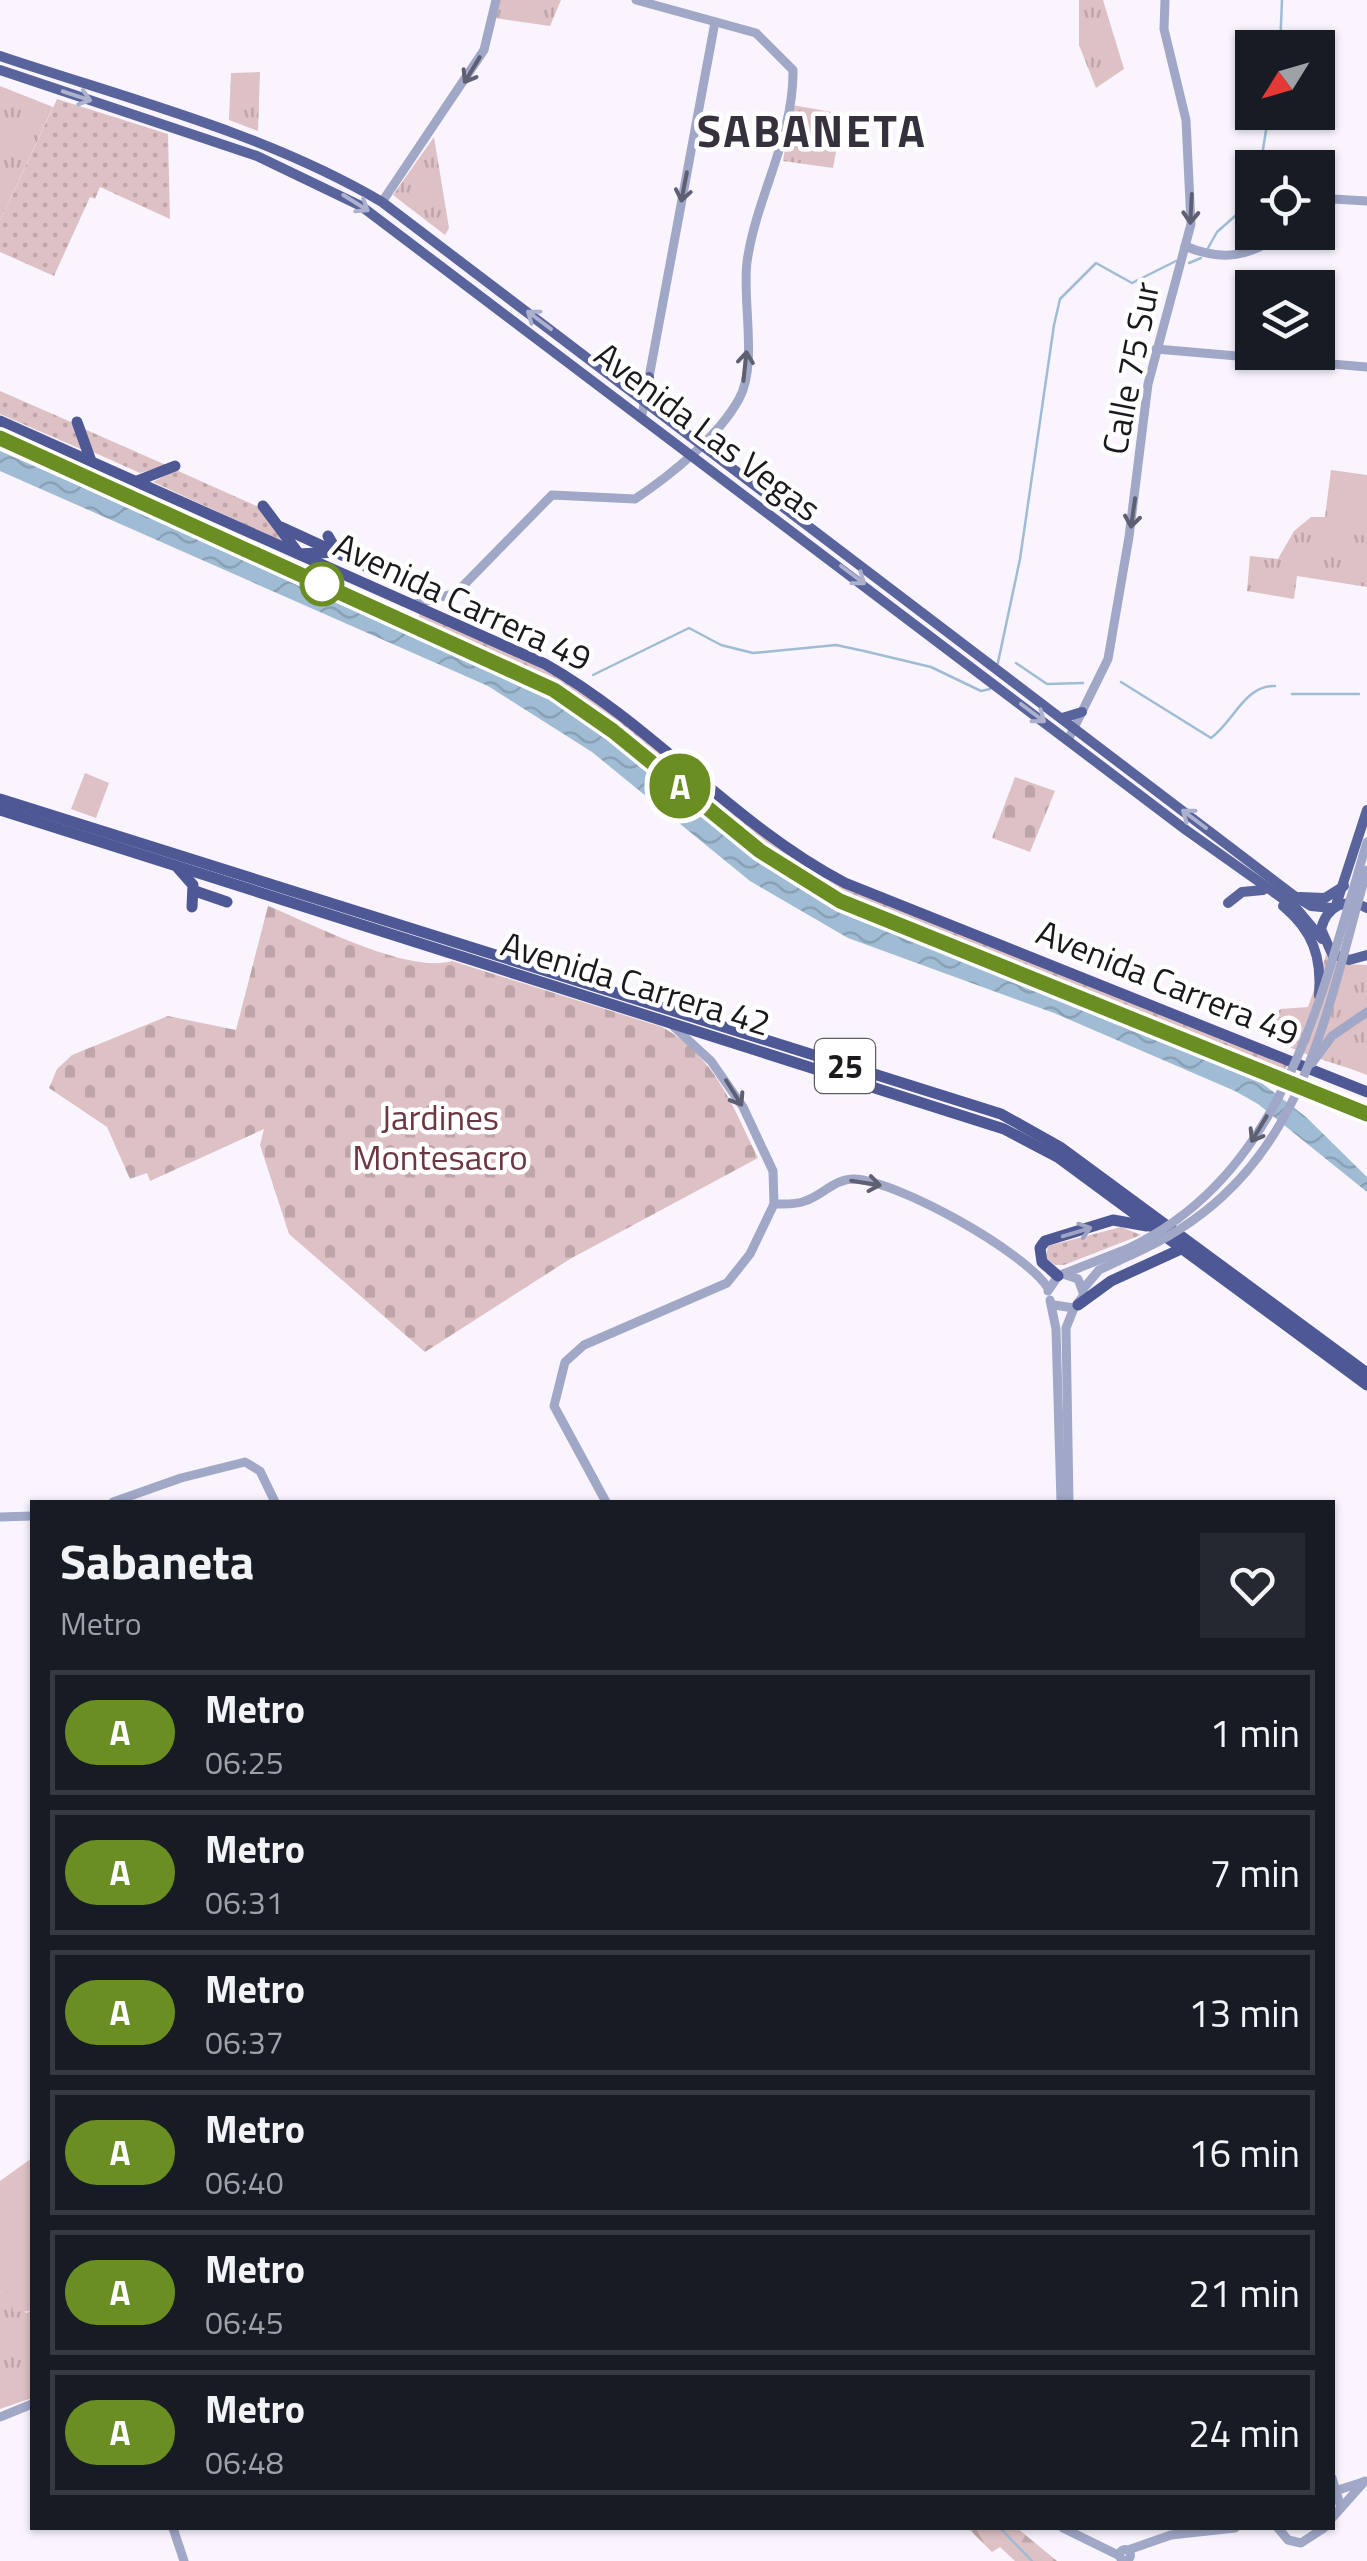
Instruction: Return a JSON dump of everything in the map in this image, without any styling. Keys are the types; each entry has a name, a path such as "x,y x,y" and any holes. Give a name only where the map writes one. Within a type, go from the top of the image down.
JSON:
{"highway":[{"name":"Avenida Carrera 49","path":"0,420 533,658 590,692 772,839 846,883 1367,1092"},
{"path":"77,422 91,462"},
{"path":"136,482 174,466"},
{"path":"263,506 298,554 337,552"},
{"path":"277,526 368,566"},
{"path":"328,536 337,552"},
{"path":"362,551 376,588"},
{"name":"Avenida Carrera 42","path":"1,802 175,865 1018,1135 1059,1158 1367,1385"},
{"name":"Avenida Carrera 42","path":"1,802 1018,1123 1060,1147 1367,1373"},
{"path":"175,865 194,891 227,902"},
{"path":"192,907 194,891"},
{"path":"500,957 529,978"},
{"path":"736,1043 767,1042"},
{"path":"1061,1275 1042,1262 1040,1248 1045,1241 1112,1220 1152,1228"},
{"path":"1076,1307 1110,1281 1181,1250"}],"main road":[{"name":"Avenida Las Vegas","path":"0,56 264,145 322,168 382,202 1293,895 1311,906 1334,907 1352,902 1367,908"},
{"name":"Avenida Las Vegas","path":"0,70 258,156 337,191 410,239 1068,740 1302,912 1322,940"},
{"path":"631,390 649,377"},
{"path":"1062,718 1082,712"},
{"path":"1367,810 1344,885 1322,922 1322,940 1340,958 1367,955"},
{"path":"1233,863 1289,912 1314,942 1320,969 1318,1002"},
{"path":"1351,863 1355,874 1367,880"},
{"path":"1293,895 1320,899 1344,885"},
{"path":"1228,903 1242,892 1262,890"}],"street":[{"path":"382,202 484,50 496,0"},
{"path":"448,619 456,594 547,499 564,492 630,501 702,444 742,392 754,226 777,163 793,70 756,33 637,0"},
{"name":"Calle 75 Sur","path":"1068,740 1108,659 1156,348 1193,207 1186,120 1164,29 1165,0"},
{"path":"642,415 715,22"},
{"path":"1335,200 1367,201"},
{"path":"1185,246 1231,258 1255,250"},
{"path":"1156,348 1367,367"},
{"path":"414,604 456,594"},
{"path":"1069,1500 1066,1328 1084,1289 1099,1270 1179,1221 1235,1166 1295,1069 1367,842"},
{"path":"1048,1288 1061,1275 1184,1228 1236,1188 1277,1134 1305,1074 1367,870"},
{"path":"1305,1074 1332,1036 1367,1012"},
{"path":"605,1500 557,1413 553,1396 565,1362 584,1345 727,1283 750,1254 774,1204 773,1171 733,1090 704,1054 668,1022"},
{"path":"774,1204 808,1200 832,1185 854,1179 894,1188 1025,1264 1048,1288 1056,1329 1060,1500"},
{"path":"1061,1275 1078,1279 1084,1289"},
{"path":"1050,1300 1063,1310 1076,1307"},
{"path":"119,1500 181,1478 252,1464 266,1480 274,1500"},
{"path":"0,1517 30,1516"},
{"path":"1,2418 30,2405"},
{"path":"1335,2492 1366,2481"},
{"path":"1335,2515 1366,2481"},
{"path":"1335,2494 1341,2508"},
{"path":"174,2530 184,2561"},
{"path":"1068,2530 1122,2553 1180,2536 1221,2530"},
{"path":"1281,2530 1288,2540 1300,2543 1321,2530"}],"green space":[{"path":"500,0 561,0 550,26 495,18"},
{"path":"1079,0 1103,0 1124,69 1096,88 1079,45"},
{"path":"260,72 258,131 229,120 231,73"},
{"path":"0,86 53,107 0,221"},
{"path":"57,99 168,134 170,219 100,187 95,199 90,197 54,276 0,252 0,221"},
{"path":"792,105 843,114 833,168 783,161"},
{"path":"434,137 449,228 445,235 393,195"},
{"path":"0,391 71,422 83,450 0,414"},
{"path":"0,426 263,546 262,549 0,432"},
{"path":"82,428 166,465 140,473 91,451"},
{"path":"176,470 261,508 286,543 153,482"},
{"path":"1331,470 1367,475 1367,587 1297,576 1294,599 1247,591 1250,556 1278,559 1294,531 1311,517 1325,517"},
{"path":"1332,473 1367,478 1367,536 1325,530"},
{"path":"420,613 566,682 765,838 829,881 1289,1063 1285,1070 883,912 812,878 754,839 586,705 524,669 418,619"},
{"path":"85,773 109,783 96,818 71,809"},
{"path":"1015,777 1055,791 1030,852 992,838"},
{"name":"Jardines Montesacro","path":"268,906 386,954 433,963 452,961 662,1027 709,1068 731,1102 758,1158 570,1259 425,1352 289,1234 260,1145 264,1129 150,1181 147,1173 130,1179 107,1127 49,1088 57,1069 72,1055 168,1016 236,1030"},
{"path":"1326,955 1340,964 1367,965 1367,1075 1303,1053 1267,1034 1280,1009 1308,1007"},
{"path":"1121,1227 1141,1235 1064,1265 1055,1265 1046,1258 1048,1246"},
{"path":"30,2159 30,2311 13,2312 11,2301 0,2291 0,2181"},
{"path":"0,2291 26,2313 30,2312 30,2399 0,2409"},
{"path":"970,2530 1019,2530 1057,2561 1015,2561 1000,2547 992,2552"}],"water":[{"path":"0,451 513,677 600,730 722,830 810,892 1250,1074 1306,1117 1367,1177 1367,1192 1258,1104 1235,1091 1054,1013 848,938 750,881 592,752 488,686 0,471"}],"waterway":[{"path":"1281,30 1282,0"},
{"path":"1263,150 1266,130"},
{"path":"1208,248 1217,232 1235,216"},
{"path":"1189,263 1201,258"},
{"path":"997,667 1020,559 1060,299 1096,263 1132,283 1176,261"},
{"path":"593,675 689,628 721,645 753,653 836,645 931,667 981,691 990,689"},
{"path":"1016,663 1047,684 1083,683"},
{"path":"1121,682 1211,738 1256,691 1275,686"},
{"path":"1292,694 1359,694"},
{"path":"1002,2530 1032,2561"}],"railway":[{"path":"0,438 555,690 630,744 774,859 852,908 1367,1114"}],"metro line":[{"name":"A","path":"0,438 554,690 613,731 760,851 852,908 1367,1114"}],"district":[{"name":"SABANETA","path":"812,130"}]}
